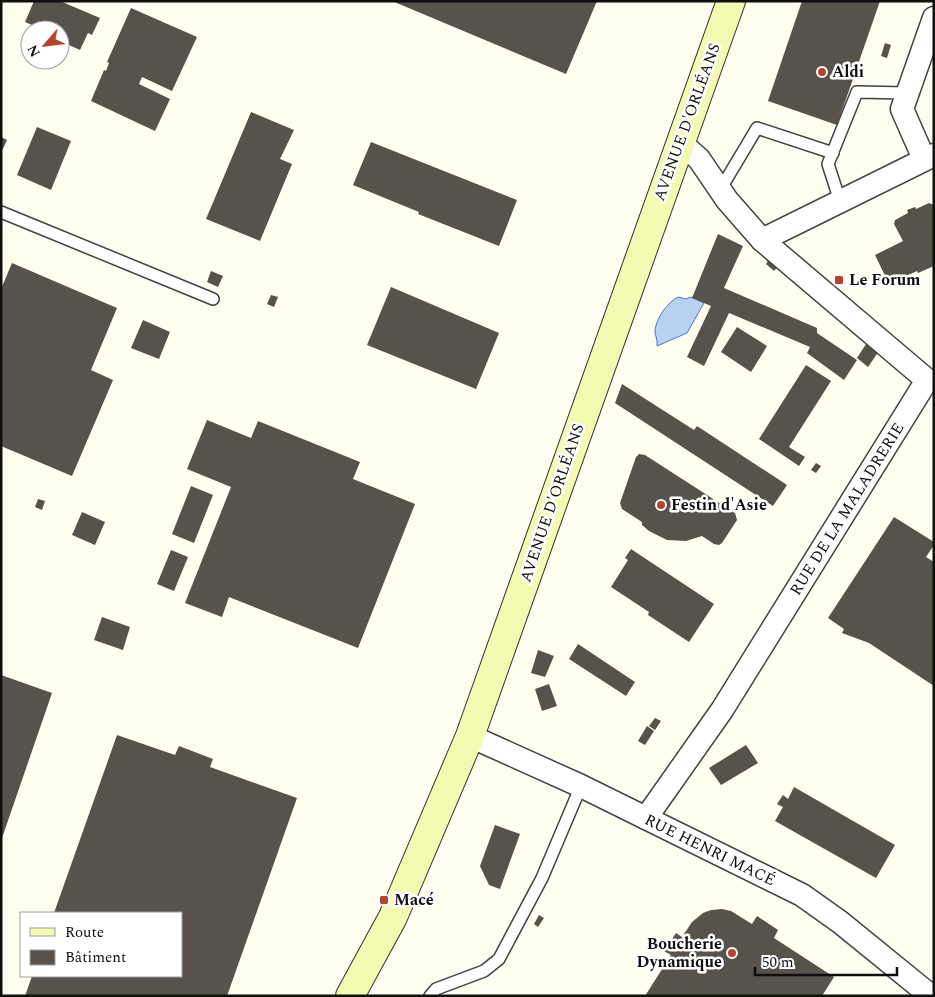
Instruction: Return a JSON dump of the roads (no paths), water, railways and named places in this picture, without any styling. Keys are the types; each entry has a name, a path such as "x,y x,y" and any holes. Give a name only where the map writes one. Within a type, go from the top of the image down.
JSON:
{"main road":[{"name":"AVENUE D'ORLÉANS","path":"350,996 393,917 470,736 730,1"}],"street":[{"path":"762,240 929,157 902,109 934,18"},
{"name":"RUE DE LA MALADRERIE","path":"646,818 722,710 927,380 762,240 720,190 699,159 680,142"},
{"name":"RUE HENRI MACÉ","path":"470,736 582,786 802,895 840,922 931,996"}],"lane":[{"path":"840,201 828,164 857,92 907,93"},
{"path":"720,190 757,128 832,153"},
{"path":"1,212 213,299"},
{"path":"430,996 436,989 484,971 499,959 542,878 582,786"}],"water":[{"path":"678,297 686,299 691,297 704,303 687,333 657,346 655,330 660,315"}],"place":[{"name":"Aldi","path":"822,72"},
{"name":"Le Forum","path":"839,280"},
{"name":"Festin d'Asie","path":"661,505"},
{"name":"Macé","path":"384,900"},
{"name":"Boucherie Dynamique","path":"732,953"}]}
